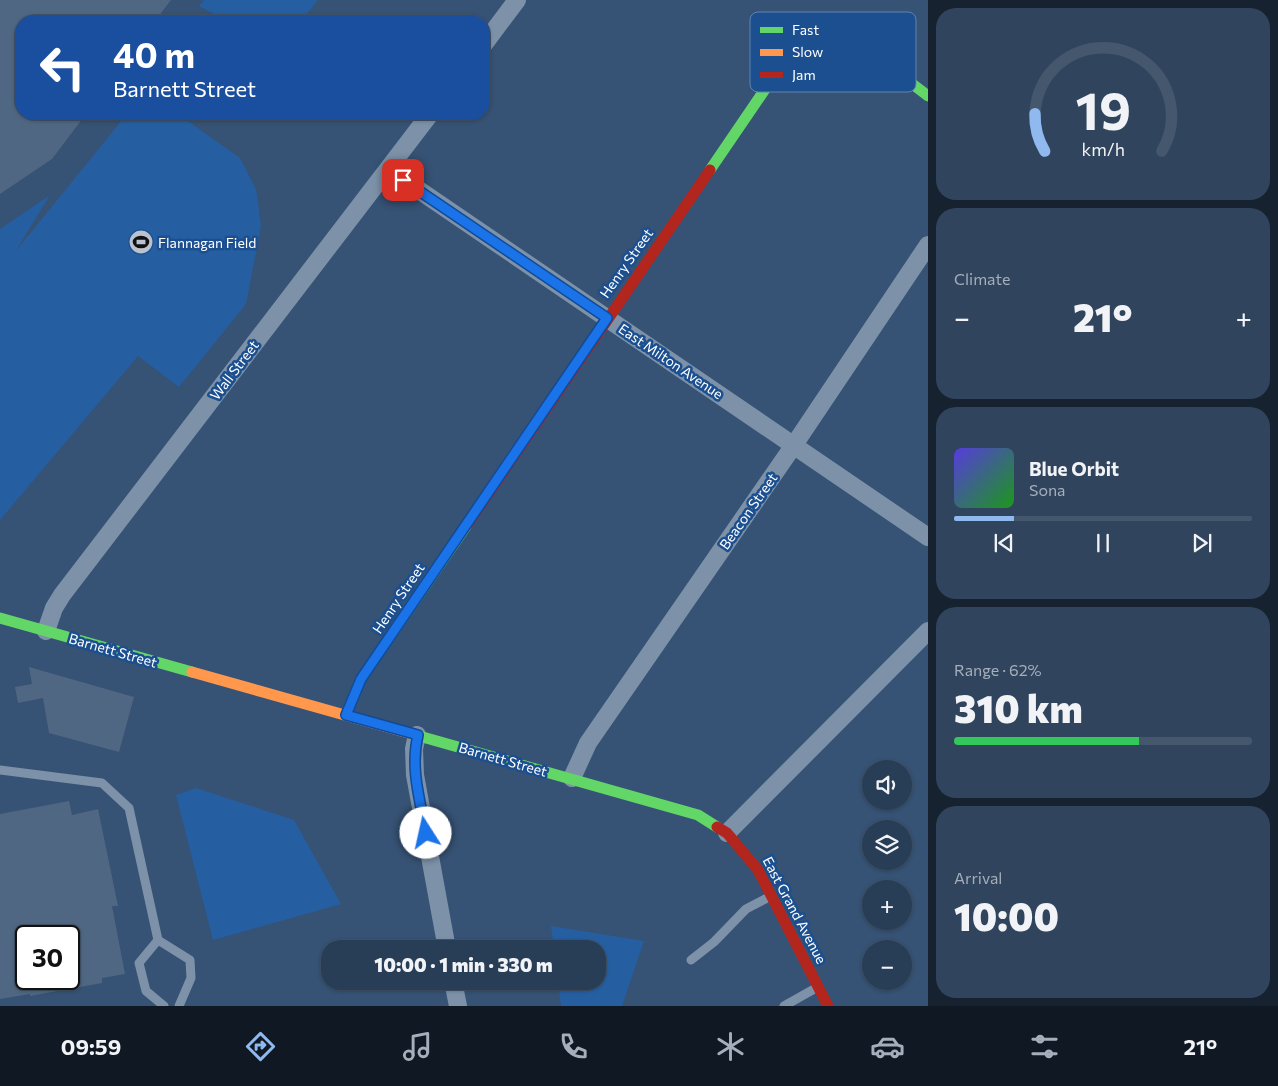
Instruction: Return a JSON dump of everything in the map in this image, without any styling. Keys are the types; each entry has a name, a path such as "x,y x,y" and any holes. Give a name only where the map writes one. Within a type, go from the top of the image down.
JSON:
{"street":[{"path":"490,36 517,0"},
{"name":"Henry Street","path":"916,87 928,96"},
{"name":"Henry Street","path":"346,715 361,679 763,92"},
{"name":"Wall Street","path":"46,631 49,620 62,595 425,120"},
{"name":"East Milton Avenue","path":"388,169 928,537"},
{"name":"Beacon Street","path":"572,778 588,743 794,445 928,245"},
{"name":"Barnett Street","path":"0,618 683,809 712,823 727,833"},
{"path":"727,833 928,631"},
{"path":"418,735 414,749 415,775 445,940"},
{"name":"East Grand Avenue","path":"727,833 749,857 772,895 828,1006"},
{"path":"455,990 458,1006"}],"lane":[{"path":"0,770 102,783 129,808 158,940 190,960 191,978 179,1006"},
{"path":"690,960 714,942 746,909 772,895"},
{"path":"158,940 139,963 146,991 164,1006"},
{"path":"784,1006 818,987"}],"shaded area":[{"path":"204,0 318,0 306,15 216,15 199,6"},
{"name":"Flannagan Field","path":"122,120 186,120 240,158 256,189 261,226 246,304 179,387 138,356 0,520 0,229 50,195 15,252"},
{"path":"196,788 294,820 341,904 213,940 176,795"},
{"path":"551,926 644,941 622,1006 561,1006 559,990 606,990 606,940 553,940"}],"building":[{"path":"0,0 171,0 160,15 15,15 15,120 81,120 52,159 0,194"},
{"path":"29,667 134,697 119,752 49,733 43,698 18,703 15,687 32,684"},
{"path":"69,801 72,815 98,809 118,906 112,906 125,974 102,978 102,983 80,987 80,925 15,925 15,990 63,990 0,999 0,814"}],"traffic: fast":[{"path":"916,87 928,96"},
{"path":"710,170 763,92"},
{"path":"346,715 361,679 467,525"},
{"path":"0,618 192,672"},
{"path":"412,734 698,815 717,827"}],"traffic: slow":[{"path":"192,672 412,734"}],"traffic: jam":[{"path":"467,525 710,170"},
{"path":"717,827 727,833 758,870 828,1006"}],"place":[{"name":"Flannagan Field","path":"141,242"}],"route":[{"path":"403,180 607,318 361,679 350,702 346,715 418,735 414,749 415,775 426,833"}]}
